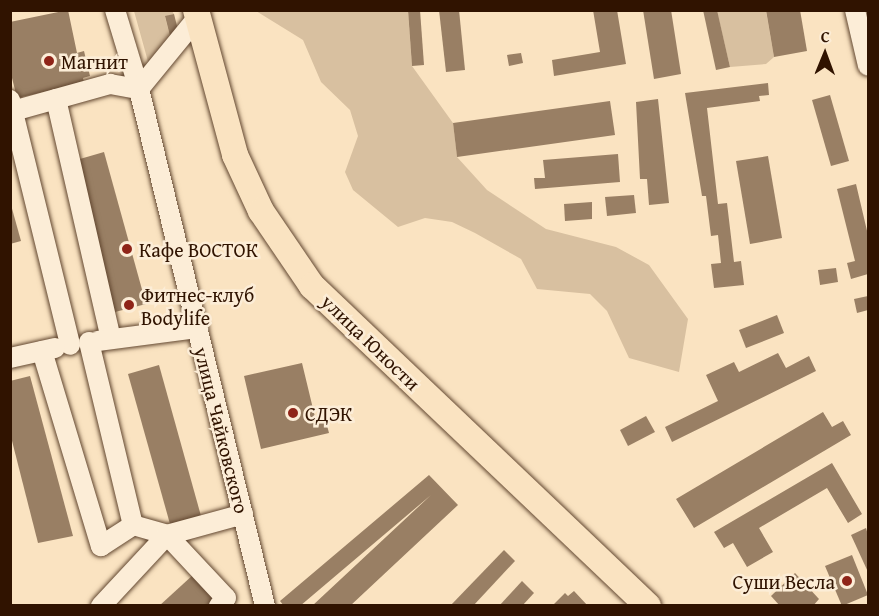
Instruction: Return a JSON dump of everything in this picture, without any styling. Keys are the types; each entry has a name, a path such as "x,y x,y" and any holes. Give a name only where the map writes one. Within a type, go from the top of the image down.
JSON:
{"main road":[{"name":"улица Юности","path":"197,14 235,155 261,211 312,286 648,606"}],"street":[{"name":"улица Чайковского","path":"115,10 139,89 265,606"},
{"path":"855,10 868,59"},
{"path":"133,525 12,106 56,99 110,84 139,89 197,14"},
{"path":"56,99 111,339"},
{"path":"10,358 111,339 198,328"},
{"path":"42,351 101,546 133,525 167,535 226,598 219,606"},
{"path":"101,606 167,535 243,514"}],"shaded area":[{"path":"134,11 172,11 174,14 165,17 171,40 152,76"},
{"path":"256,11 408,11 412,66 453,123 457,157 487,190 546,229 616,247 649,265 688,319 679,372 629,358 607,311 590,294 537,289 521,259 475,233 452,222 425,218 398,227 353,190 345,172 358,136 350,110 321,82 303,40"},
{"path":"717,11 766,11 774,57 766,64 730,67"}],"building":[{"name":"Магнит","path":"68,10 77,53 84,51 90,76 83,78 84,83 17,98 10,70 10,22"},
{"path":"408,10 420,10 424,65 412,66"},
{"path":"439,10 459,10 465,70 446,72"},
{"path":"593,10 617,10 626,64 554,76 552,60 600,52"},
{"path":"643,10 671,10 681,74 654,79"},
{"path":"703,10 717,10 730,67 716,70"},
{"path":"766,10 800,10 807,51 774,57"},
{"path":"174,14 180,38 171,40 165,16"},
{"path":"521,53 523,63 509,66 507,55"},
{"path":"768,83 769,95 759,96 760,101 707,108 718,204 727,203 734,262 741,261 744,285 714,288 711,264 721,263 718,235 711,236 706,196 702,196 685,93"},
{"path":"830,95 849,161 831,166 812,100"},
{"path":"658,99 669,203 649,205 647,179 640,179 636,102"},
{"path":"610,101 615,135 457,157 453,123"},
{"path":"104,152 146,304 115,312 73,161"},
{"path":"618,154 620,182 535,189 534,178 545,178 543,160"},
{"path":"768,156 782,238 750,244 736,161"},
{"path":"856,184 868,235 868,274 851,279 847,263 855,261 837,189"},
{"path":"634,195 636,213 607,216 605,197"},
{"path":"592,202 592,219 565,221 564,204"},
{"path":"10,206 21,241 10,244"},
{"path":"836,268 838,282 820,285 818,270"},
{"path":"868,296 868,310 857,313 854,299"},
{"path":"777,315 784,333 746,348 739,330"},
{"path":"778,353 786,368 809,356 816,371 672,442 665,427 718,401 706,375 734,362 739,372"},
{"path":"302,363 315,417 324,414 329,433 261,449 244,376"},
{"path":"159,365 201,516 170,524 128,374"},
{"path":"30,376 73,536 38,543 10,433 10,381"},
{"path":"823,412 832,427 843,421 851,435 694,528 676,499"},
{"path":"646,416 655,432 628,446 620,430"},
{"path":"832,463 862,514 848,523 827,488 759,528 773,552 747,567 733,543 724,548 714,532"},
{"path":"429,475 458,505 350,606 312,606 431,495 300,606 284,606 280,601"},
{"path":"866,528 868,535 868,572 851,535"},
{"path":"504,550 515,561 473,606 450,606"},
{"name":"Суши Весла","path":"852,555 868,595 842,606 825,566"},
{"path":"795,573 819,599 813,606 780,606 771,596"},
{"path":"194,574 215,598 207,606 159,606"},
{"path":"522,581 534,593 522,606 499,606"},
{"path":"574,591 588,606 552,606 565,593 568,596"}],"place":[{"name":"Магнит","path":"49,61"},
{"name":"Кафе ВОСТОК","path":"127,249"},
{"name":"Фитнес-клуб Bodylife","path":"129,305"},
{"name":"СДЭК","path":"293,413"},
{"name":"Суши Весла","path":"847,581"}]}
